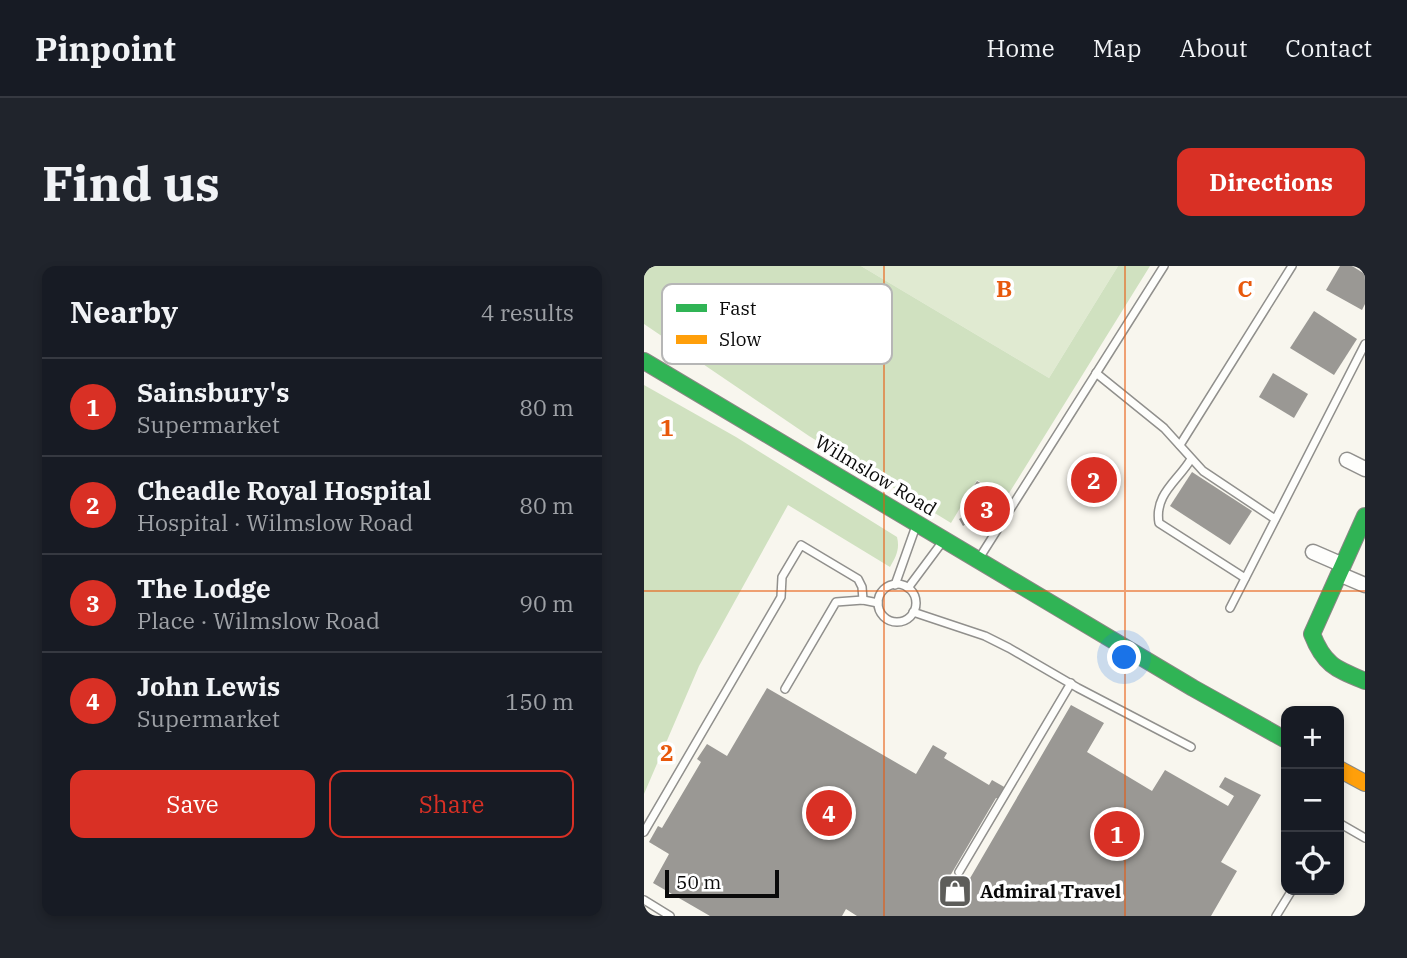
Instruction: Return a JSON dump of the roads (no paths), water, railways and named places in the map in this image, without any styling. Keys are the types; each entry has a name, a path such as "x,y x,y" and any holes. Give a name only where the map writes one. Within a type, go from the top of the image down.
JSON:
{"main road":[{"name":"Wilmslow Road","path":"644,345 662,358"},
{"name":"Wilmslow Road","path":"644,360 943,540 1281,737"},
{"name":"Wilmslow Road","path":"670,364 771,437"},
{"path":"1365,516 1312,634 1320,655 1331,666 1365,681"},
{"path":"1344,772 1365,783"}],"street":[{"path":"1347,460 1365,469"},
{"path":"1313,552 1365,585"}],"lane":[{"path":"978,560 1164,266"},
{"path":"1180,445 1292,266"},
{"path":"1230,608 1365,344"},
{"path":"1096,373 1142,408 1218,483 1275,519"},
{"path":"1191,459 1164,493 1157,513 1159,523 1245,578"},
{"path":"895,585 917,524"},
{"path":"908,588 943,540"},
{"path":"644,832 781,597 782,577 801,545 858,579 863,600"},
{"path":"895,585 908,588 915,599 913,612 903,621 893,622 881,613 878,603 886,588 895,585"},
{"path":"785,689 836,602 863,600 878,603"},
{"path":"913,612 985,636 1191,747"},
{"path":"959,872 1071,684"},
{"path":"1344,826 1365,838"},
{"path":"1276,916 1289,895"},
{"path":"644,900 670,916"}],"place":[{"name":"Cheadle Royal Hospital","path":"1094,480"},
{"name":"The Lodge","path":"987,509"},
{"name":"John Lewis","path":"829,813"},
{"name":"Sainsbury's","path":"1117,834"},
{"name":"Admiral Travel","path":"955,891"}]}
